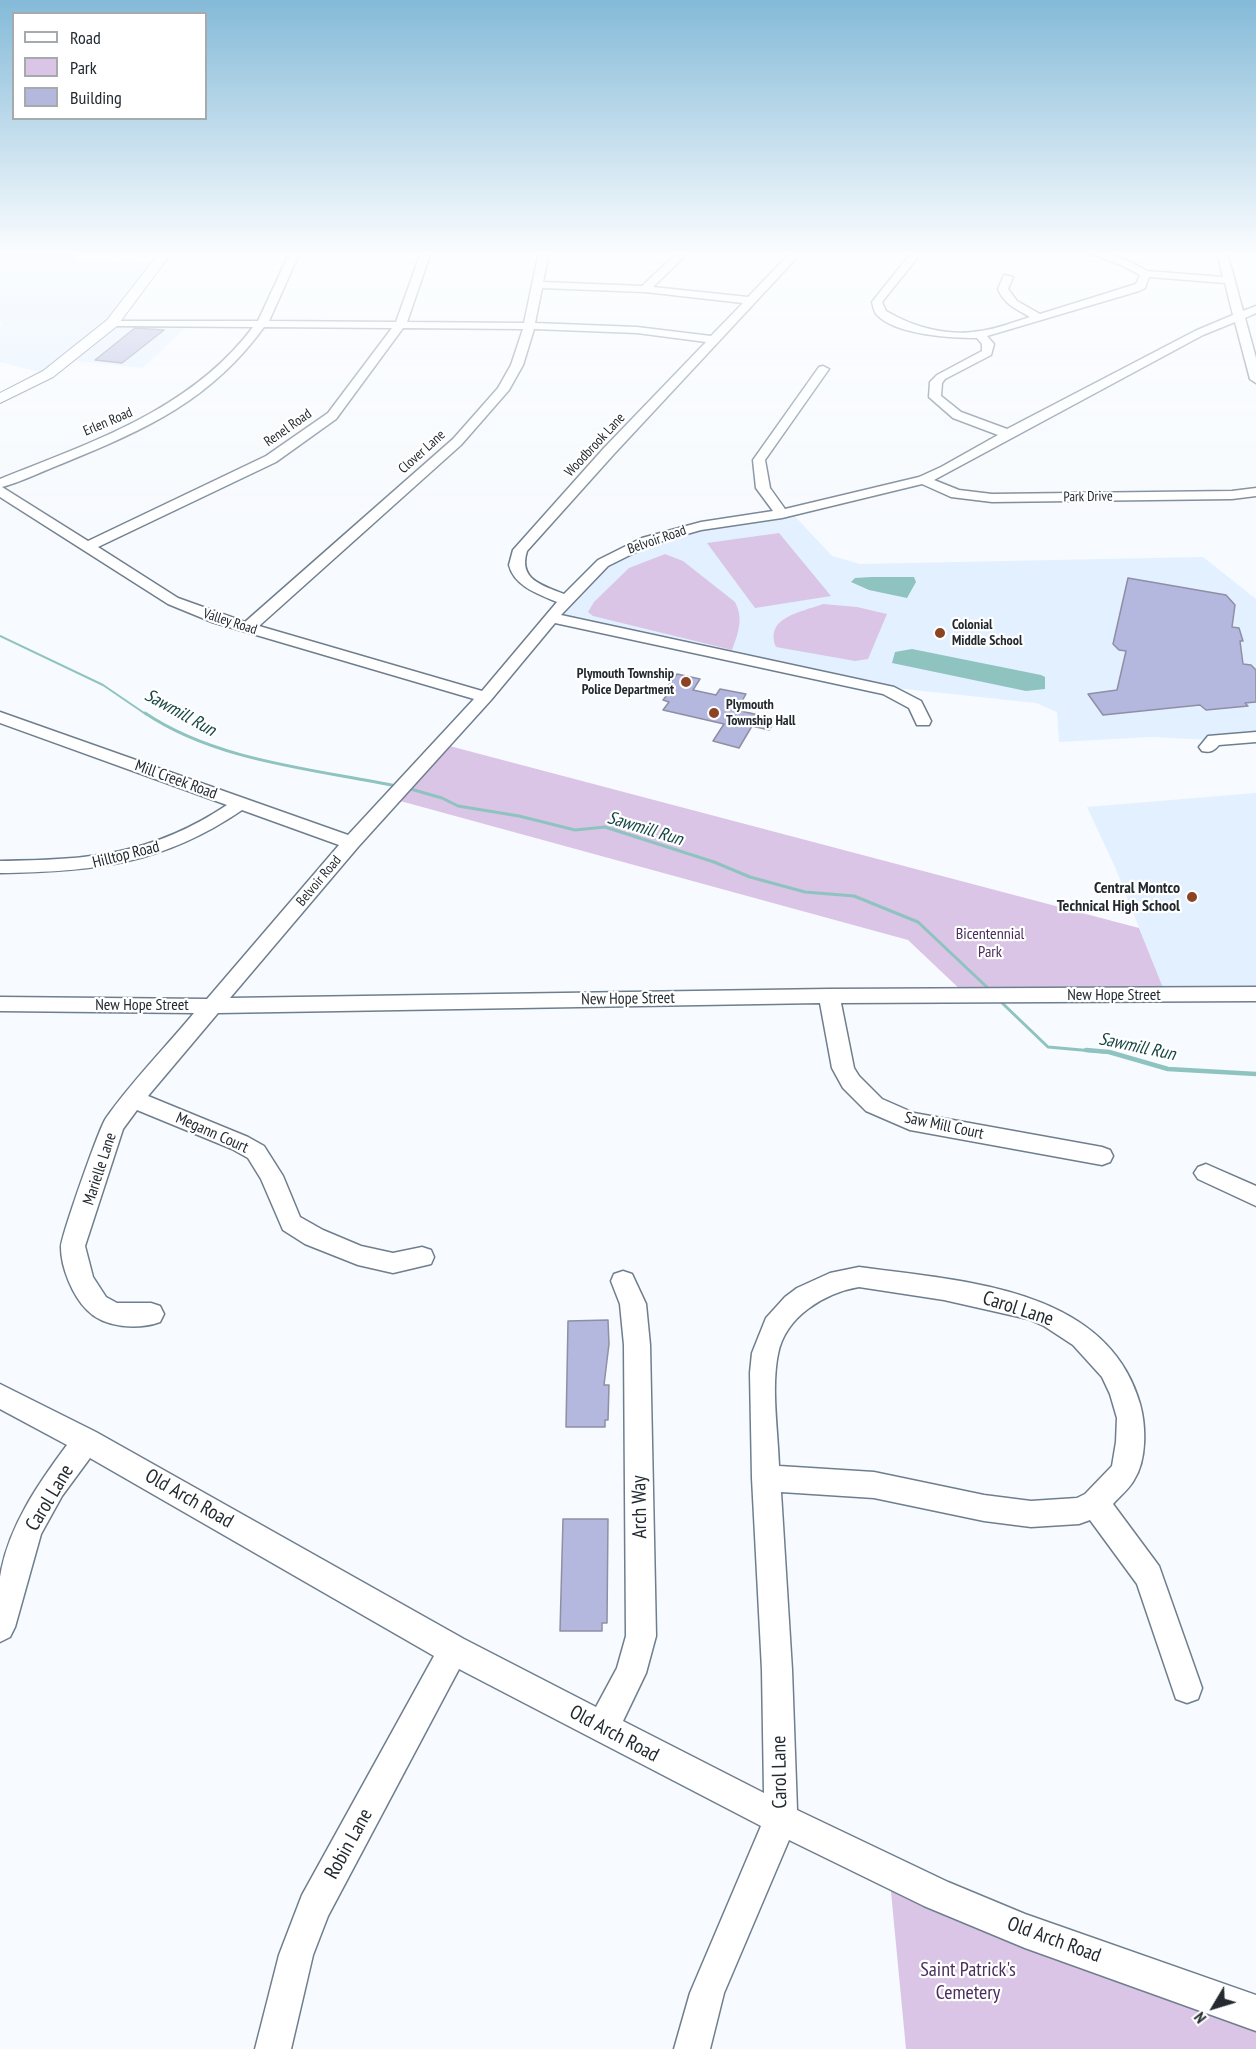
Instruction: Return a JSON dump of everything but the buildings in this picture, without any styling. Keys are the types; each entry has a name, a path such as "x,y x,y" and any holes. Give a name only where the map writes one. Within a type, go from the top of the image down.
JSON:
{"main road":[{"path":"0,399 48,374 81,348"}],"street":[{"name":"Erlen Road","path":"0,484 141,424 180,402 214,378 243,348"},
{"name":"Renel Road","path":"88,546 270,459 332,416 383,348"},
{"name":"Clover Lane","path":"248,628 457,442 503,390 524,348"},
{"name":"Woodbrook Lane","path":"566,600 539,589 519,574 516,566 520,550 609,451 708,348"},
{"path":"988,348 987,353 940,377 936,382 935,397 957,415 1008,434"},
{"name":"Belvoir Road","path":"214,1005 351,843 485,697 566,600 603,563 647,541 701,526 782,514 923,480 1171,348"},
{"path":"1247,348 1256,380"},
{"path":"782,514 763,488 759,460 823,369"},
{"name":"Park Drive","path":"923,480 956,494 992,498 1232,495 1256,492"},
{"name":"Valley Road","path":"0,491 173,601 217,619 485,697"},
{"path":"553,618 888,690 914,702 921,710 923,721"},
{"name":"Mill Creek Road","path":"0,717 351,843"},
{"path":"1208,747 1214,740 1256,737"},
{"name":"Hilltop Road","path":"0,867 63,867 96,864 135,856 167,845 217,821 241,803"},
{"name":"New Hope Street","path":"0,1004 214,1005 829,996 1256,994"},
{"name":"Saw Mill Court","path":"829,996 843,1068 851,1082 874,1104 910,1121 1102,1156"},
{"name":"Marielle Lane","path":"151,1314 117,1314 89,1295 81,1282 73,1246 113,1126 133,1099 214,1005"},
{"name":"Megann Court","path":"133,1099 240,1143 256,1152 271,1176 291,1223 314,1237 358,1255 393,1263 422,1257"},
{"path":"1206,1173 1256,1197"},
{"name":"Carol Lane","path":"692,2049 707,1993 781,1819 777,1670 766,1478 763,1373 765,1353 775,1326 794,1305 806,1296 839,1280 858,1278 944,1289 1032,1309 1053,1318 1082,1337 1110,1369 1123,1392 1130,1418 1130,1442 1124,1472 1095,1503 1079,1511 1031,1514 984,1508 874,1485 766,1478"},
{"name":"Arch Way","path":"602,1728 631,1673 641,1636 637,1345 633,1304 623,1281"},
{"name":"Old Arch Road","path":"0,1396 86,1441 453,1650 781,1819 936,1894 1013,1926 1256,2013"},
{"name":"Carol Lane","path":"0,1627 28,1530 52,1487 86,1441"},
{"path":"1095,1503 1149,1576 1187,1688"},
{"name":"Robin Lane","path":"273,2049 280,2011 296,1955 314,1907 453,1650"}],"shaded area":[{"path":"0,348 164,348 143,368 68,360 48,374 0,362"},
{"name":"Colonial Middle School","path":"791,512 832,556 860,564 1203,557 1256,599 1256,737 1214,740 1150,737 1059,742 1057,712 1036,703 867,685 553,618 603,563 647,541"},
{"name":"Central Montco Technical High School","path":"1256,793 1256,994 1166,995 1115,867 1087,807"}],"green space":[{"path":"779,533 831,596 755,608 707,543"},
{"path":"665,554 683,561 735,602 740,620 732,650 593,616 588,612 594,602 629,568"},
{"path":"823,604 857,607 887,614 868,659 855,661 776,647 775,629 780,622 796,613"},
{"name":"Bicentennial Park","path":"442,744 1139,928 1166,995 966,995 908,940 393,799"},
{"name":"Saint Patrick's Cemetery","path":"889,1871 1256,2013 1256,2049 906,2049"}],"water":[{"path":"914,577 916,582 907,598 869,590 851,582 855,578"},
{"path":"912,649 1041,675 1045,677 1045,689 1026,691 892,663 895,652"}],"waterway":[{"name":"Sawmill Run","path":"0,636 103,685 147,715"},
{"name":"Sawmill Run","path":"145,713 173,729 234,753 396,786"},
{"name":"Sawmill Run","path":"407,788 442,798 458,806 519,816 575,830 605,827 714,862 750,877 805,892 854,896 918,922 990,990"},
{"name":"Sawmill Run","path":"999,1000 1048,1047 1104,1052"},
{"name":"Sawmill Run","path":"1086,1050 1109,1052 1168,1069 1256,1074"}],"place":[{"name":"Colonial Middle School","path":"940,633"},
{"name":"Plymouth Township Police Department","path":"686,682"},
{"name":"Plymouth Township Hall","path":"714,713"},
{"name":"Central Montco Technical High School","path":"1192,897"}]}
